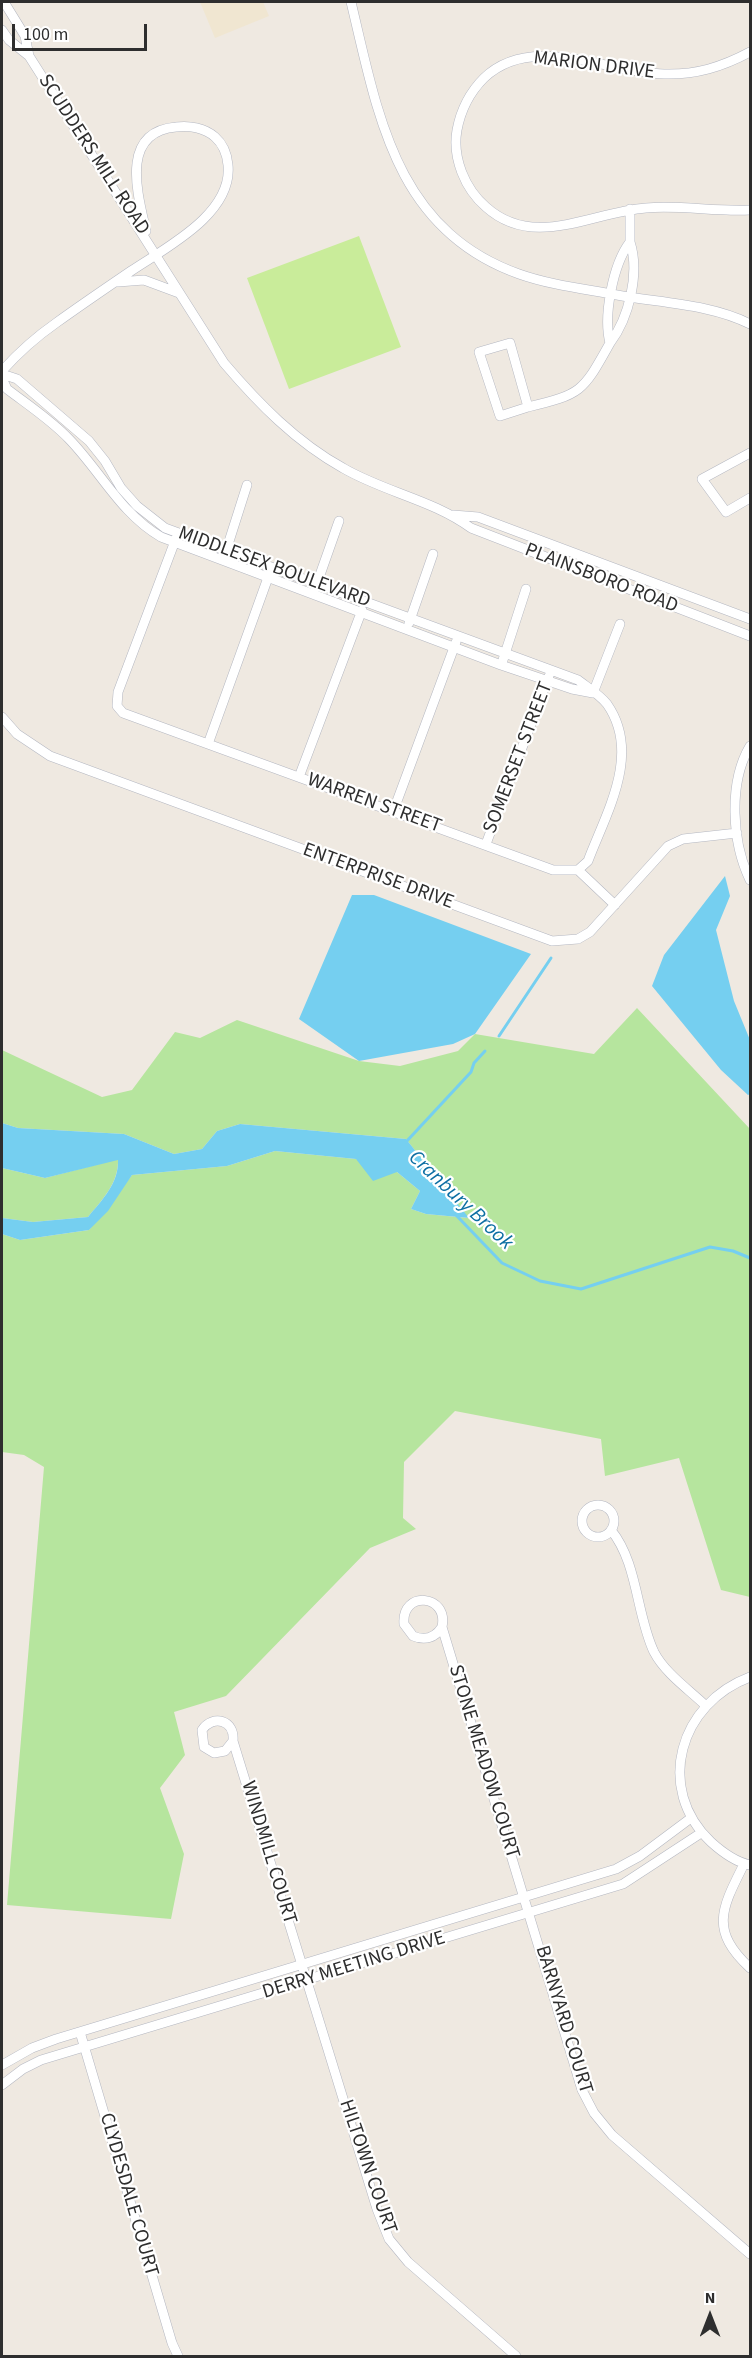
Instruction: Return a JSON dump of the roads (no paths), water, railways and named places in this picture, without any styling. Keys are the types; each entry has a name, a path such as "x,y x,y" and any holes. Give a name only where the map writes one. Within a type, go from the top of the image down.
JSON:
{"street":[{"name":"SCUDDERS MILL ROAD","path":"4,2 25,36 29,56"},
{"path":"351,2 386,136 410,188 426,210 461,243 501,267 541,280 714,310 750,324"},
{"name":"SCUDDERS MILL ROAD","path":"2,30 9,40 29,56 156,254"},
{"name":"MARION DRIVE","path":"750,52 718,68 683,74 661,74 546,56 526,57 502,66 476,86 460,115 456,133 462,177 477,200 506,222 536,229 553,228 630,209 649,207 720,212 750,210"},
{"path":"2,374 34,339 201,222 223,194 227,183 227,156 217,138 210,133 191,127 169,127 151,136 144,145 135,167 136,186 148,240"},
{"path":"528,407 510,343 479,352 500,416 567,398 588,382 609,343 620,330 629,297 635,259 630,242 630,209"},
{"path":"609,343 606,328 619,256 630,242"},
{"name":"PLAINSBORO ROAD","path":"156,254 224,363 256,401 294,434 342,468 391,492 453,516 471,528 747,636"},
{"path":"113,284 144,280 179,293"},
{"name":"MIDDLESEX BOULEVARD","path":"2,374 17,379 89,441 105,461 121,488 137,506 165,528 578,680 606,702 613,716 624,754 620,777 588,861 578,870"},
{"name":"MIDDLESEX BOULEVARD","path":"2,374 7,389 68,437 133,516 148,530 174,544 223,560 361,614 501,665 593,693"},
{"path":"750,453 702,479 726,512 750,498"},
{"path":"223,560 247,485"},
{"name":"PLAINSBORO ROAD","path":"453,516 478,517 750,618"},
{"path":"313,596 339,521"},
{"path":"174,544 178,533"},
{"name":"WARREN STREET","path":"174,544 118,692 117,706 123,713 553,870 578,870"},
{"path":"406,630 433,554"},
{"path":"208,744 271,567"},
{"path":"501,665 526,589"},
{"path":"299,777 365,602"},
{"path":"593,693 620,624"},
{"path":"393,812 458,637"},
{"name":"SOMERSET STREET","path":"486,844 551,671"},
{"name":"ENTERPRISE DRIVE","path":"2,717 17,734 50,756 552,941 578,939 590,932 668,846 683,839 737,833"},
{"path":"750,746 742,766 738,786 737,833 743,867 750,880"},
{"path":"578,870 615,905"},
{"path":"611,1530 623,1550 654,1651 665,1668 705,1705"},
{"name":"STONE MEADOW COURT","path":"442,1627 427,1639 413,1636 404,1624 405,1610 414,1601 428,1600 435,1602 442,1613 442,1627 525,1897"},
{"path":"750,1677 730,1685 705,1705 689,1730 680,1759 681,1789 692,1818 701,1833 721,1851 747,1864 727,1899 722,1916 723,1929 729,1946 750,1968"},
{"name":"WINDMILL COURT","path":"233,1741 303,1964"},
{"name":"DERRY MEETING DRIVE","path":"2,2065 32,2048 80,2032 616,1869 640,1856 692,1818"},
{"name":"DERRY MEETING DRIVE","path":"2,2085 23,2069 42,2060 623,1884 701,1833"},
{"name":"BARNYARD COURT","path":"525,1897 582,2090 594,2113 612,2135 750,2254"},
{"name":"HILTOWN COURT","path":"303,1964 377,2209 389,2239 408,2262 516,2356"},
{"name":"CLYDESDALE COURT","path":"80,2032 171,2343 178,2356"}],"water":[{"path":"725,876 730,896 716,930 734,1001 750,1040 750,1094 748,1095 721,1070 652,986 664,955"},
{"path":"352,895 374,895 531,954 475,1034 453,1044 359,1061 299,1019"},
{"path":"2,1123 18,1128 124,1134 174,1154 202,1149 217,1131 240,1124 406,1139 469,1218 426,1214 411,1209 420,1191 397,1172 373,1181 356,1159 275,1151 227,1166 132,1175 108,1211 89,1230 20,1240 2,1234 2,1218 33,1222 88,1217 113,1184 118,1160 45,1178 2,1168"}],"waterway":[{"path":"499,1036 551,958"},
{"path":"406,1142 471,1072 474,1063 485,1051"},
{"name":"Cranbury Brook","path":"456,1215 502,1263 540,1281 581,1289 710,1247 733,1251 750,1258"}]}
